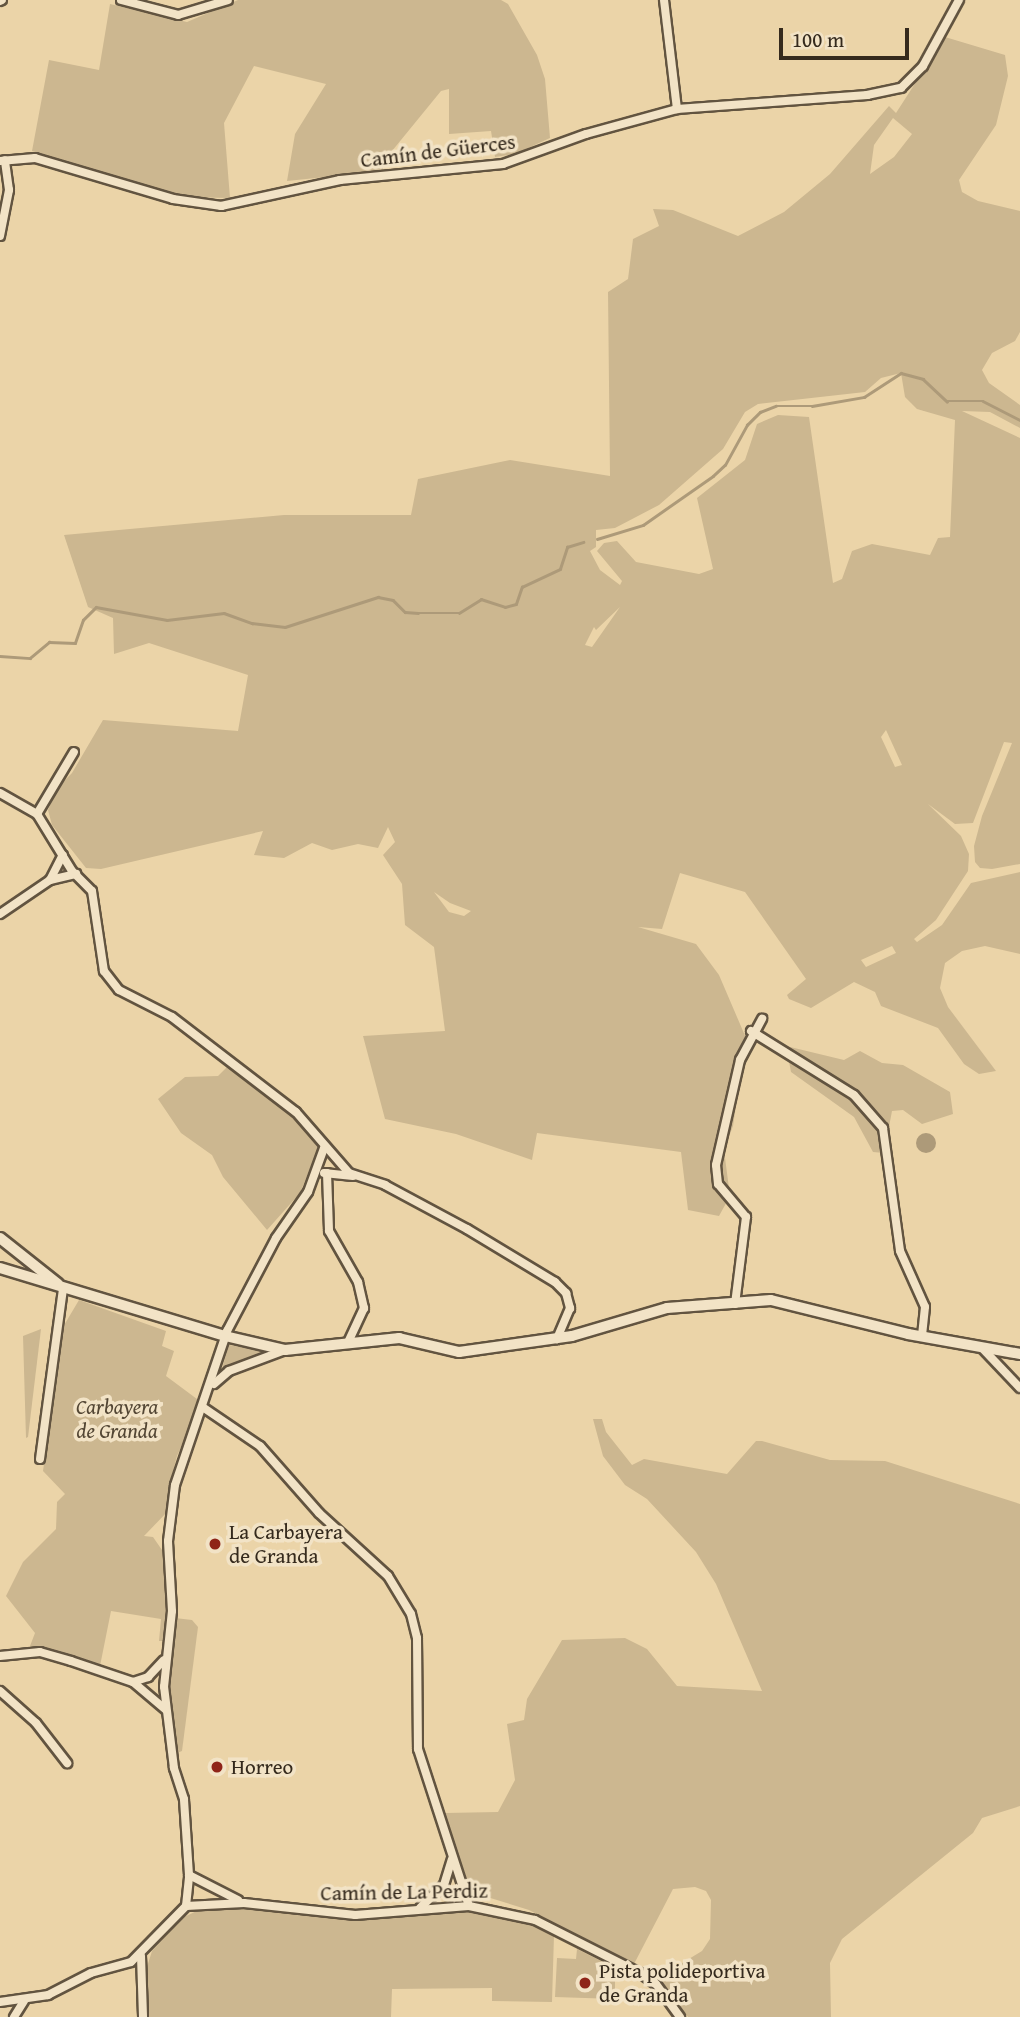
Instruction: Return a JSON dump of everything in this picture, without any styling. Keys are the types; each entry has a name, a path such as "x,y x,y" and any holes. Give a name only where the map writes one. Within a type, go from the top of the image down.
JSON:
{"street":[{"path":"121,0 178,15 228,0"},
{"path":"664,0 677,109"},
{"name":"Camín de Güerces","path":"2,161 34,158 173,199 222,206 340,180 503,164 621,122 677,109 867,95 901,88 923,66 958,0"},
{"path":"0,236 9,190 2,161"},
{"path":"37,814 74,752"},
{"path":"0,793 37,814 76,874 86,883 96,909 100,954 109,979 131,999 172,1017 296,1112 324,1148 356,1177"},
{"path":"50,880 63,855"},
{"path":"0,915 50,880 76,874"},
{"path":"735,1304 746,1217 718,1184 716,1166 740,1060 751,1031 762,1019"},
{"path":"751,1031 825,1073 875,1115 887,1142 900,1251 925,1307 922,1337"},
{"path":"324,1148 322,1172 329,1231 358,1282 364,1308 348,1342"},
{"path":"322,1172 385,1185 467,1228 555,1282 566,1293 570,1308 556,1339"},
{"path":"0,2002 24,2001 141,1956 186,1906 189,1875 184,1799 167,1711 164,1660 172,1611 168,1541 175,1485 212,1386 225,1336 322,1172"},
{"path":"1,1239 63,1288"},
{"path":"1,1239 8,1255 0,1266 63,1288 225,1336 285,1350"},
{"path":"40,1459 63,1288"},
{"path":"212,1386 229,1371 285,1350 399,1338 459,1352 556,1339 667,1308 735,1304 794,1303 922,1337 1020,1354"},
{"path":"982,1348 1020,1388"},
{"path":"204,1408 260,1446 319,1513 388,1576 411,1614 417,1639 418,1749 469,1906"},
{"path":"0,1656 40,1652 133,1682 167,1711"},
{"path":"133,1682 148,1677 164,1660"},
{"path":"0,1692 36,1723 67,1763"},
{"path":"420,1908 444,1885 452,1852"},
{"path":"189,1875 244,1903"},
{"name":"Camín de La Perdiz","path":"186,1906 244,1903 355,1915 469,1906 535,1920 640,1973 656,1984 680,2017"},
{"path":"141,1956 143,2017"},
{"path":"14,2017 24,2001"}],"green space":[{"path":"238,0 501,0 508,4 537,55 545,79 550,138 515,154 495,157 491,131 449,134 449,89 441,91 383,162 383,171 287,181 295,134 326,84 254,66 224,123 230,198 180,197 32,151 49,60 99,70 110,4 187,22"},
{"path":"945,37 1005,55 1008,76 996,125 959,180 962,192 978,201 1020,211 1020,332 1015,341 992,353 982,370 989,383 1020,405 1020,428 990,412 962,411 1020,438 1020,864 992,869 980,868 975,862 974,846 982,816 1012,743 1004,742 973,823 955,824 928,804 961,836 969,854 968,871 936,920 914,939 917,942 942,925 971,883 1020,872 1020,954 985,946 962,951 945,963 940,988 948,1007 996,1071 979,1074 964,1064 938,1028 881,1006 875,992 854,982 811,1008 789,999 787,995 806,979 745,892 680,873 662,929 638,927 696,944 719,975 746,1038 733,1126 724,1150 730,1196 719,1216 688,1210 681,1152 537,1133 532,1160 456,1134 385,1119 363,1036 445,1031 434,947 405,925 402,884 383,855 395,842 388,827 378,848 358,844 332,850 312,843 284,858 254,855 263,831 101,869 86,868 52,825 48,810 57,788 72,773 103,720 238,731 248,675 149,643 114,654 113,618 88,607 64,535 284,515 411,515 418,479 510,460 610,476 608,292 628,279 633,239 659,226 653,209 673,210 738,236 784,212 830,174 889,106 896,113","holes":["893,118 912,134 894,157 870,174 874,145","901,373 905,397 917,409 955,420 950,537 938,538 930,555 872,544 852,551 842,579 833,583 809,417 778,415 757,424 745,460 697,498 713,569 699,574 636,562 617,541 604,543 597,551 622,581 620,585 600,570 590,551 596,547 596,530 615,528 659,505 723,449 745,412 758,404 865,392 881,378","620,607 592,647 585,645 594,627 596,630","886,730 902,765 895,767 881,737","434,892 450,903 471,911 464,916 449,912","892,946 896,953 866,967 861,960"]},
{"path":"786,1046 844,1060 860,1051 882,1063 903,1065 950,1092 953,1114 922,1124 903,1110 892,1111 884,1153 873,1152 854,1117 791,1072"},
{"path":"227,1067 294,1116 319,1146 300,1193 267,1230 223,1177 212,1155 181,1133 158,1099 185,1077 218,1076"},
{"name":"Carbayera de Granda","path":"79,1300 166,1331 162,1346 174,1351 166,1376 201,1402 177,1456 169,1486 170,1509 144,1536 153,1537 162,1550 168,1587 163,1641 159,1641 161,1619 111,1611 100,1666 30,1646 35,1633 6,1596 23,1562 56,1529 57,1502 65,1494 43,1471 63,1327"},
{"path":"41,1329 28,1437 26,1438 23,1336"},
{"path":"229,1345 264,1351 266,1354 221,1372"},
{"path":"593,1419 602,1419 606,1432 632,1465 644,1459 727,1474 756,1441 762,1441 830,1460 885,1461 1020,1504 1020,1806 982,1818 973,1833 842,1939 830,1963 831,2017 688,2017 659,1977 702,1951 710,1939 711,1900 706,1891 695,1887 673,1889 634,1964 529,1910 471,1892 445,1813 498,1812 515,1780 507,1724 524,1720 527,1699 562,1640 625,1638 647,1649 677,1686 762,1691 716,1584 696,1552 647,1499 625,1485 603,1456"},
{"path":"175,1618 192,1620 198,1627 182,1751 177,1753 168,1681"},
{"path":"253,1908 349,1919 471,1910 529,1923 554,1935 552,2002 492,2001 492,1988 392,1989 391,2017 149,2017 147,1967 152,1951 184,1917 201,1909"},
{"name":"Pista polideportiva de Granda","path":"577,1949 615,1968 615,1999 555,1997 557,1958 576,1959"}],"shaded area":[{"path":"926,1133 933,1136 936,1143 933,1150 926,1153 919,1150 916,1143 919,1136"}],"waterway":[{"path":"597,539 643,525 713,476 725,465 747,425 760,412 776,406 812,406 864,397 901,373 923,379 947,401 983,401 1020,420"},
{"path":"0,656 30,658 49,642 75,643 83,620 96,607 167,620 224,613 252,623 285,627 378,597 393,600 405,612 459,613 481,599 505,607 516,604 522,587 560,569 567,547 583,542"}],"place":[{"name":"La Carbayera de Granda","path":"215,1544"},
{"name":"Horreo","path":"217,1767"},
{"name":"Pista polideportiva de Granda","path":"585,1983"}]}
